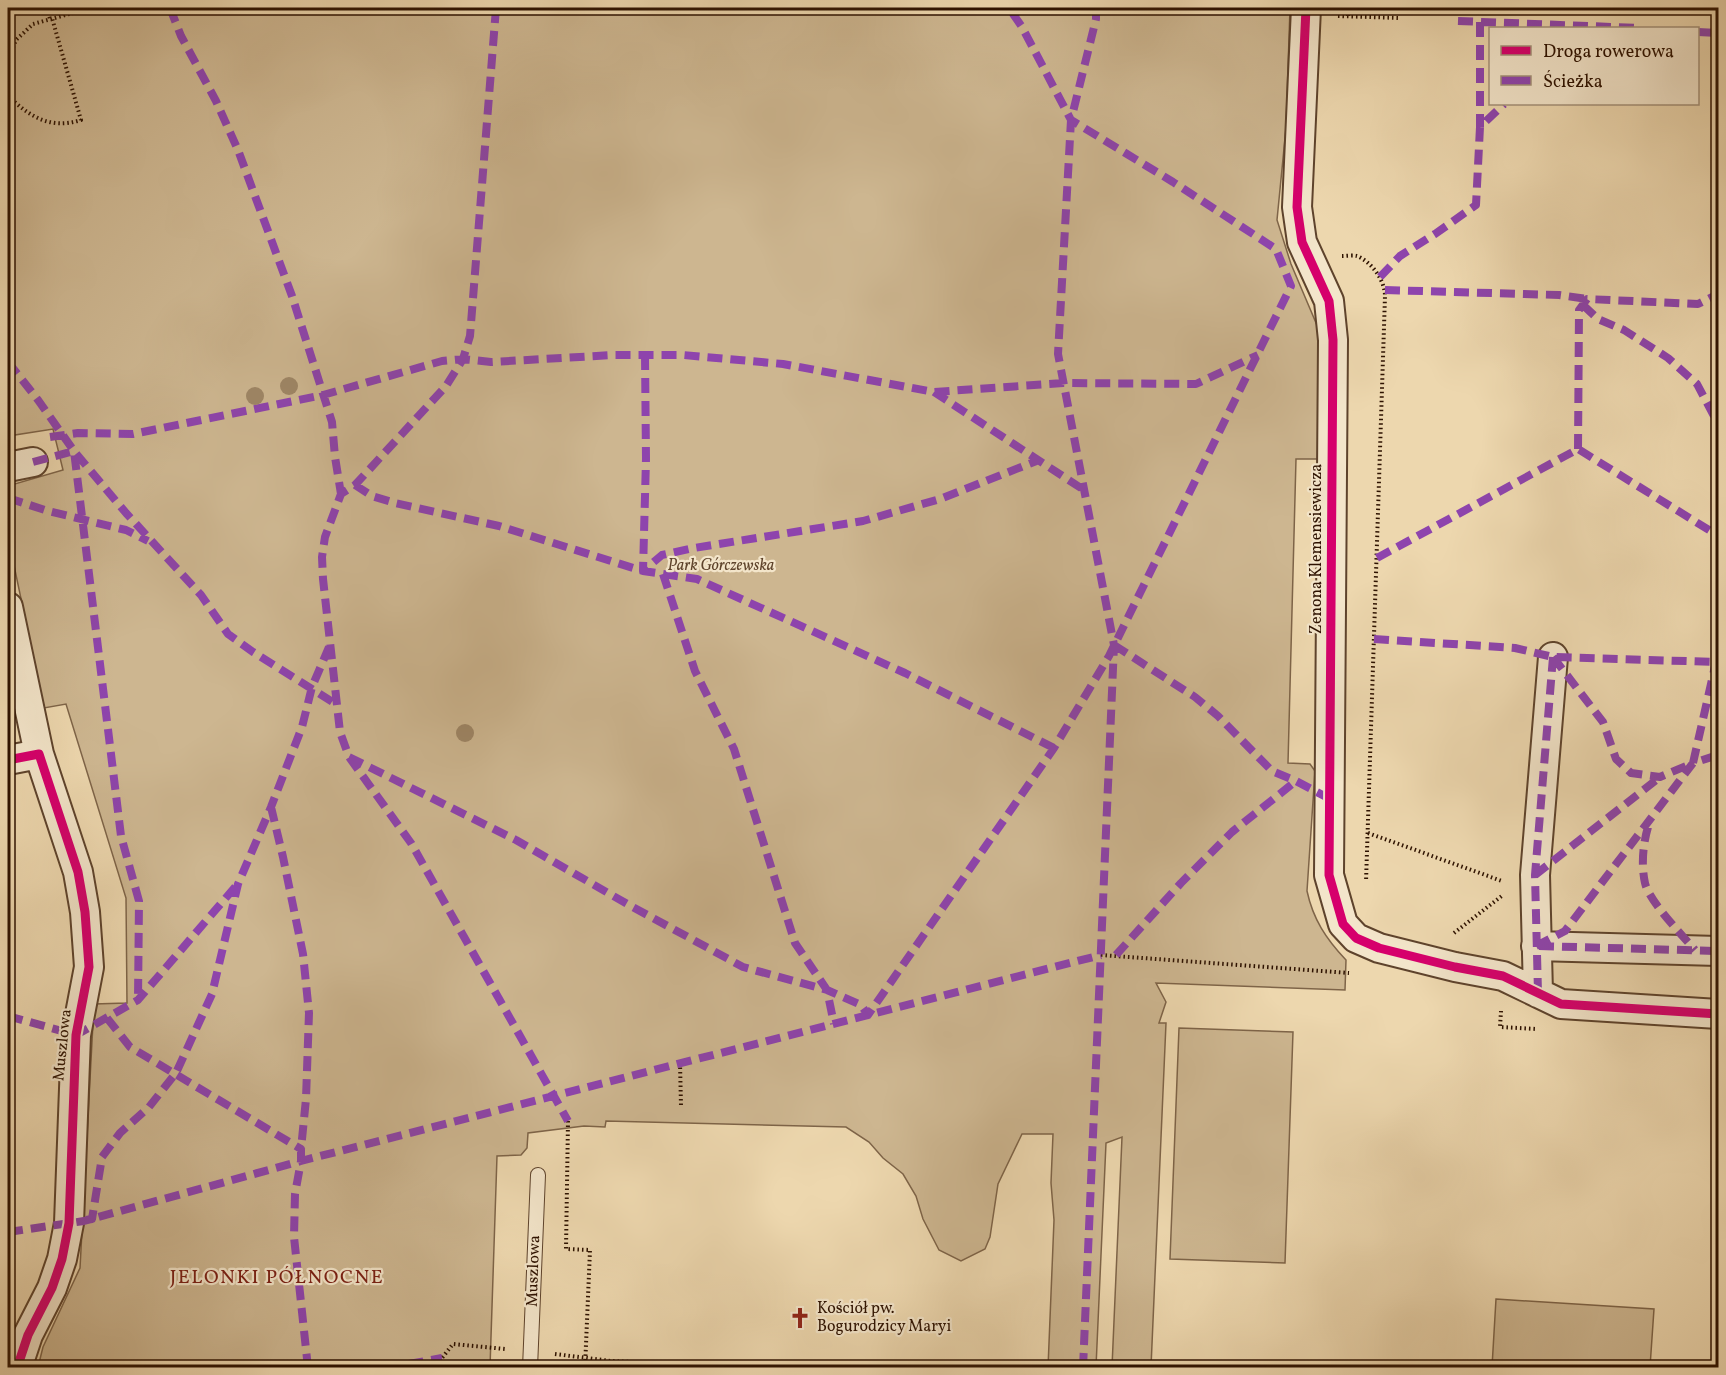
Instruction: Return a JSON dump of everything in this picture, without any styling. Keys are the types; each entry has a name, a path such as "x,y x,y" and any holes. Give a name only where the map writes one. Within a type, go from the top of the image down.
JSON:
{"street":[{"name":"Zenona Klemensiewicza","path":"1306,8 1297,207 1302,242 1329,301 1333,340 1329,875 1343,924 1356,938 1379,948 1455,968 1503,976 1561,1004 1719,1014"},
{"name":"Muszlowa","path":"8,607 39,754 78,872 85,912 89,967 76,1035 69,1223 64,1250 52,1288 28,1335 16,1368"},
{"path":"1538,993 1536,946 1526,886 1553,657"},
{"path":"8,760 39,754"},
{"path":"1536,946 1719,951"}],"lane":[{"name":"Muszlowa","path":"530,1368 538,1175"}],"path":[{"path":"8,96 29,114 49,123 68,124 81,120 47,8"},
{"path":"8,60 16,40 33,24 91,8"},
{"path":"284,8 312,8"},
{"path":"1348,8 1348,16"},
{"path":"1339,256 1356,256 1370,265 1380,277 1385,290 1366,892"},
{"path":"1368,833 1526,886"},
{"path":"1445,940 1526,886"},
{"path":"1101,955 1356,973"},
{"path":"680,1063 681,1106"},
{"path":"568,1121 566,1249 590,1250 585,1368"},
{"path":"646,1362 650,1368"}],"green space":[{"name":"Park Górczewska","path":"8,8 1290,8 1286,128 1277,220 1291,264 1319,330 1322,381 1318,459 1296,459 1288,763 1310,764 1315,771 1307,891 1321,928 1346,960 1345,990 1156,983 1166,1002 1159,1023 1166,1023 1151,1367 1112,1367 1122,1137 1106,1143 1096,1367 1048,1368 1054,1220 1051,1183 1053,1134 1022,1134 998,1184 990,1237 985,1249 961,1261 939,1250 923,1219 916,1196 903,1174 883,1158 869,1142 846,1127 606,1121 605,1127 584,1126 528,1133 527,1148 521,1155 497,1156 490,1367 38,1367 43,1347 80,1268 94,1004 127,1003 126,898 66,704 44,708 8,537 8,492 11,485 63,470 53,429 8,436"},
{"path":"1179,1028 1293,1032 1285,1263 1170,1259"},
{"path":"1496,1299 1654,1309 1650,1367 1492,1367"}],"marked path":[{"path":"170,8 181,36 216,101 238,150 292,296 332,422 341,494"},
{"path":"496,8 470,336 463,359 446,386 355,485 341,494 325,537 322,557 323,579 340,732 349,757 411,843 568,1121"},
{"path":"349,757 516,840 743,967 827,990 861,1005 868,1015 1054,748 1109,656 1291,286 1276,249 1173,182 1071,120 1022,27 1009,8"},
{"path":"1083,1368 1114,645 1058,354 1071,120 1096,19 1096,8"},
{"path":"1458,21 1613,27"},
{"path":"1480,22 1480,127"},
{"path":"1699,32 1718,33"},
{"path":"1380,277 1400,256 1476,205 1480,127 1503,105"},
{"path":"1385,290 1559,295 1587,299"},
{"path":"1578,449 1579,310 1587,299 1698,304 1718,294"},
{"path":"1553,657 1603,722 1616,759 1631,773 1660,777 1693,763 1716,662 1716,295"},
{"path":"1583,305 1598,319 1624,330 1668,358 1697,384 1715,418"},
{"path":"50,437 78,433 133,434 323,395 442,361 463,359 491,362 614,355 683,355 783,364 934,392 1063,383 1196,384 1258,355"},
{"path":"645,355 646,459 643,571 662,555 863,521 940,499 1039,460"},
{"path":"8,362 74,451 121,836 139,901 138,1000"},
{"path":"934,392 1084,490"},
{"path":"1377,558 1578,449 1717,535"},
{"path":"33,462 74,451 126,513 201,595 228,634 336,704"},
{"path":"355,485 372,496 395,503 499,526 643,571 697,579 905,673 1054,748"},
{"path":"8,498 48,511 126,530 148,541"},
{"path":"663,574 695,671 734,749 795,943 827,990 834,1024"},
{"path":"1374,639 1515,648 1553,657 1716,662 1718,668"},
{"path":"1114,645 1195,697 1218,716 1272,771 1330,799"},
{"path":"86,1220 92,1219 102,1157 120,1133 149,1107 176,1073 212,994 238,884 302,727 312,687 329,647"},
{"path":"1538,993 1535,875 1553,657"},
{"path":"1536,946 1565,931 1693,763 1718,755"},
{"path":"1535,875 1660,777"},
{"path":"1116,955 1181,883 1232,832 1296,781"},
{"path":"271,807 303,954 309,1013 306,1099 301,1161 295,1194 294,1237 308,1368"},
{"path":"1648,827 1643,862 1645,883 1667,918 1695,950"},
{"path":"8,1016 76,1035 138,1000 236,886"},
{"path":"1539,946 1718,951"},
{"path":"8,1232 84,1221 301,1161 1101,955"},
{"path":"107,1018 130,1047 301,1149 301,1153"},
{"path":"386,1368 442,1358"}],"cycle path":[{"path":"1306,8 1297,207 1302,242 1329,301 1333,340 1329,875 1343,924 1356,938 1379,948 1503,976 1561,1004 1718,1014"},
{"path":"8,760 39,754 78,872 85,912 89,967 76,1035 69,1223 62,1259 52,1288 28,1335 17,1368"}],"place":[{"name":"Kościół pw. Bogurodzicy Maryi","path":"800,1318"}],"district":[{"name":"JELONKI PÓŁNOCNE","path":"277,1278"}]}
